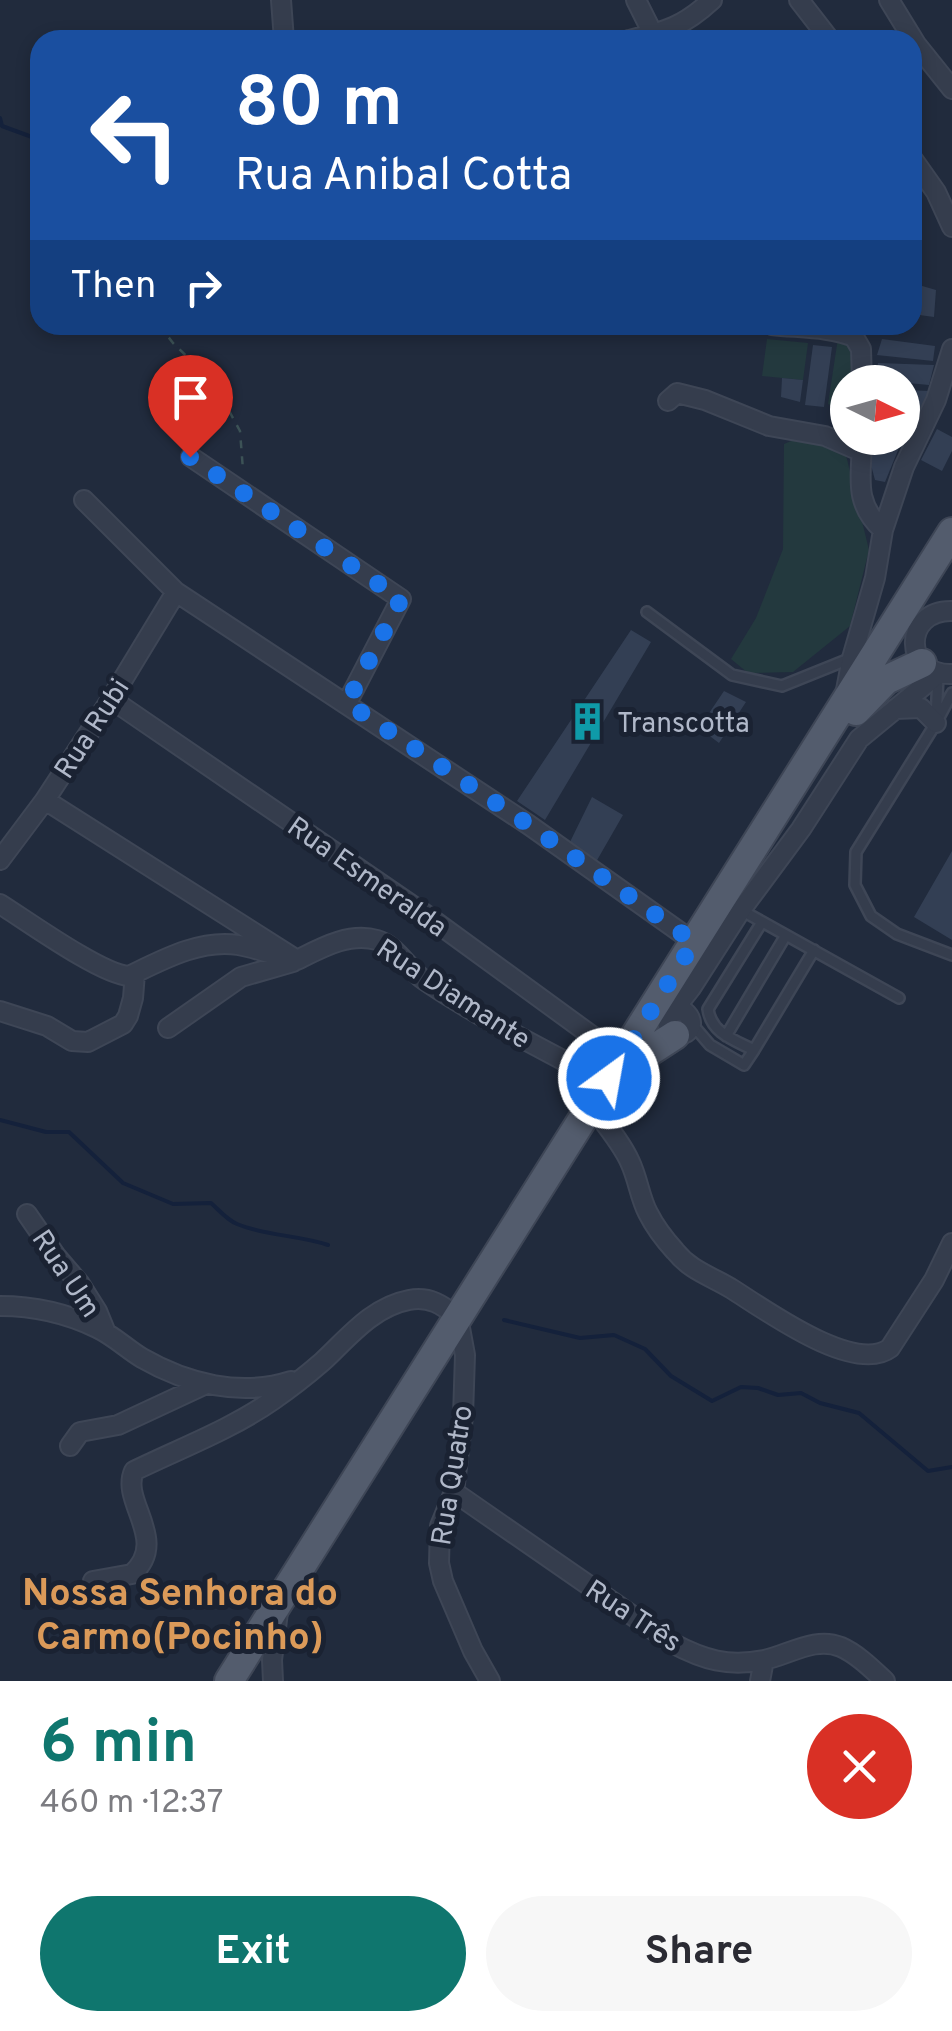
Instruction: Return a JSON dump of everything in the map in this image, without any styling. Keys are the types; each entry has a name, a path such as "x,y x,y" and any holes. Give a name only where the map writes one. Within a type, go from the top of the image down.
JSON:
{"main road":[{"path":"230,1681 952,532"},
{"path":"795,786 884,700 900,617"},
{"path":"884,700 886,680 930,671"},
{"path":"607,1081 682,1024"}],"street":[{"path":"281,0 283,30"},
{"path":"636,0 650,30"},
{"path":"665,30 696,15 712,0"},
{"path":"799,0 822,30"},
{"path":"889,0 907,30"},
{"path":"922,52 952,89"},
{"path":"922,172 952,228"},
{"path":"848,335 854,337 861,349 861,365"},
{"path":"842,710 852,658 876,578 883,530 904,466 936,400 952,351"},
{"path":"668,401 677,393 692,396 770,426 830,437"},
{"path":"861,455 859,488 869,517 883,530"},
{"path":"190,457 401,599 347,703"},
{"path":"84,500 176,592 529,825 694,942"},
{"name":"Rua Rubi","path":"0,860 111,700 176,592"},
{"path":"930,671 914,644 916,633 930,616 952,611"},
{"name":"Rua Esmeralda","path":"111,700 422,912 607,1081"},
{"path":"682,1024 691,988 884,700 921,708 936,723"},
{"path":"45,800 297,960"},
{"path":"0,904 112,973 130,976 191,949 221,944 297,960"},
{"name":"Rua Diamante","path":"168,1028 241,977 297,960 331,943 364,938 381,941 420,978 518,1036 607,1081"},
{"path":"0,1011 47,1026 72,1041 88,1042 123,1024 134,998 135,973"},
{"path":"607,1081 623,1148 647,1212 685,1262 830,1345 872,1355 890,1348 934,1280 952,1243"},
{"name":"Rua Um","path":"27,1214 89,1297 106,1333"},
{"path":"93,1581 132,1574 143,1561 146,1540 142,1516 132,1496 134,1471 248,1416 316,1367 377,1312 409,1300 430,1299 458,1318"},
{"path":"0,1306 59,1314 106,1333 154,1364 192,1380 265,1388 301,1377"},
{"name":"Rua Quatro","path":"458,1318 465,1355 463,1416 454,1492 440,1526 439,1564 473,1651 490,1681"},
{"path":"70,1446 80,1432 118,1425 206,1383"},
{"name":"Rua Três","path":"454,1492 672,1643 714,1662 764,1660 828,1643 843,1648 885,1681"},
{"path":"272,1681 280,1602"},
{"path":"760,1681 764,1660"}],"lane":[{"path":"647,612 732,675 782,686 852,658"},
{"path":"930,671 936,723"},
{"path":"952,693 856,852 856,884 871,916 897,934 952,955"},
{"path":"741,910 899,998"},
{"path":"754,1050 720,1033 710,1021 708,1008 762,922"},
{"path":"726,1036 786,935"},
{"path":"682,1024 744,1066 814,950"},
{"path":"682,1024 695,1043 710,1045"}],"path":[{"path":"167,335 214,383 240,430 244,494"}],"green space":[{"path":"838,338 851,342 857,354 856,365 834,365"},
{"path":"767,339 808,343 803,380 762,376"},
{"path":"796,439 830,447 830,455 846,455 869,550 850,626 793,672 748,673 731,659 756,618 783,549 784,444"}],"building":[{"path":"922,286 936,290 934,317 922,315"},
{"path":"882,339 935,346 933,361 877,355"},
{"path":"813,345 832,347 824,407 805,405"},
{"path":"878,363 934,365 929,385 920,384 920,365"},
{"path":"782,378 803,380 800,402 781,397"},
{"path":"920,391 930,391 920,411"},
{"path":"937,429 952,437 952,451 942,471 921,460"},
{"path":"871,455 896,455 885,482 875,480"},
{"name":"Transcotta","path":"631,630 651,642 545,820 517,801"},
{"name":"Transcotta","path":"724,691 746,702 719,743 699,728"},
{"name":"Transcotta","path":"592,797 623,815 596,862 569,844"},
{"path":"952,851 952,940 914,917"}],"waterway":[{"path":"0,118 2,126 30,136"},
{"path":"0,1120 46,1132 69,1132 123,1183 173,1204 211,1203 237,1224 328,1245"},
{"path":"504,1320 580,1338 614,1335 645,1349 671,1376 712,1401 741,1387 778,1395 801,1393 820,1403 859,1413 928,1471 952,1467"}],"place":[{"name":"Transcotta","path":"587,722"}],"district":[{"name":"Nossa Senhora do Carmo(Pocinho)","path":"180,1614"}],"route":[{"path":"190,457 401,599 347,703 694,942 609,1078"}]}
